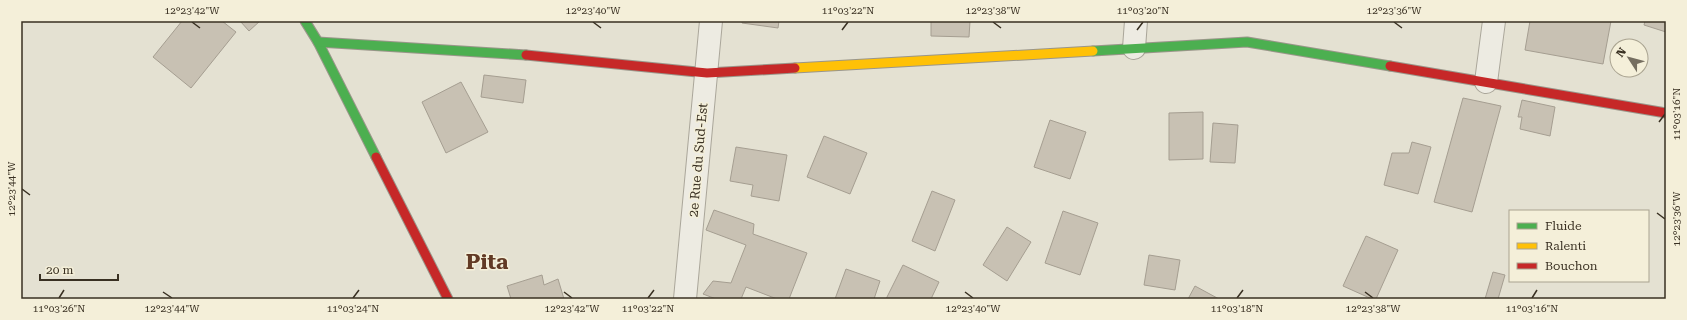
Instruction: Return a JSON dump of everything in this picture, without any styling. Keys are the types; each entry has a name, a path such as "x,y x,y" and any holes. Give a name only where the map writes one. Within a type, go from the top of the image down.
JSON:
{"main road":[{"path":"305,21 318,42 448,299"},
{"path":"318,42 515,54 707,73 1247,42 1666,113"}],"street":[{"name":"2e Rue du Sud-Est","path":"685,299 711,21"},
{"path":"1134,48 1136,21"},
{"path":"1486,82 1494,21"}],"building":[{"path":"182,21 222,21 236,32 191,88 153,57"},
{"path":"240,21 260,21 249,31"},
{"path":"742,21 779,21 778,28 742,23"},
{"path":"931,21 970,21 969,37 931,36"},
{"path":"1530,21 1611,21 1603,64 1525,50"},
{"path":"1645,21 1666,21 1666,32 1644,25"},
{"path":"484,75 526,80 523,103 481,97"},
{"path":"461,82 488,132 446,153 422,102"},
{"path":"1463,98 1501,106 1472,212 1434,202"},
{"path":"1522,100 1555,107 1550,136 1520,129 1522,117 1518,117"},
{"path":"1203,112 1203,159 1169,160 1169,113"},
{"path":"1050,120 1086,132 1070,179 1034,167"},
{"path":"1213,123 1238,125 1235,163 1210,162"},
{"path":"824,136 867,153 850,194 807,177"},
{"path":"1412,142 1431,147 1418,194 1384,185 1392,153 1409,153"},
{"path":"736,147 787,155 779,201 751,196 753,185 730,181"},
{"path":"932,191 955,200 935,251 912,241"},
{"path":"714,210 754,224 753,234 807,253 789,299 777,299 746,287 741,299 716,299 703,294 713,281 731,283 746,245 706,230"},
{"path":"1063,211 1098,223 1080,275 1045,263"},
{"path":"1007,227 1031,242 1007,281 983,265"},
{"path":"1366,236 1398,250 1376,299 1372,299 1343,286"},
{"path":"1149,255 1180,260 1175,290 1144,285"},
{"path":"903,265 939,282 931,299 886,299"},
{"path":"846,269 880,281 874,299 835,299"},
{"path":"1493,272 1505,275 1498,299 1485,299"},
{"path":"542,275 544,285 558,279 564,299 511,299 507,286"},
{"path":"1195,286 1219,299 1188,299"}],"traffic: fast":[{"path":"305,21 318,42 376,157"},
{"path":"318,42 526,55"},
{"path":"1093,51 1247,42 1390,66"}],"traffic: slow":[{"path":"795,68 1093,51"}],"traffic: jam":[{"path":"526,55 707,73 795,68"},
{"path":"1390,66 1666,113"},
{"path":"376,157 448,299"}],"district":[{"name":"Pita","path":"487,262"}]}
